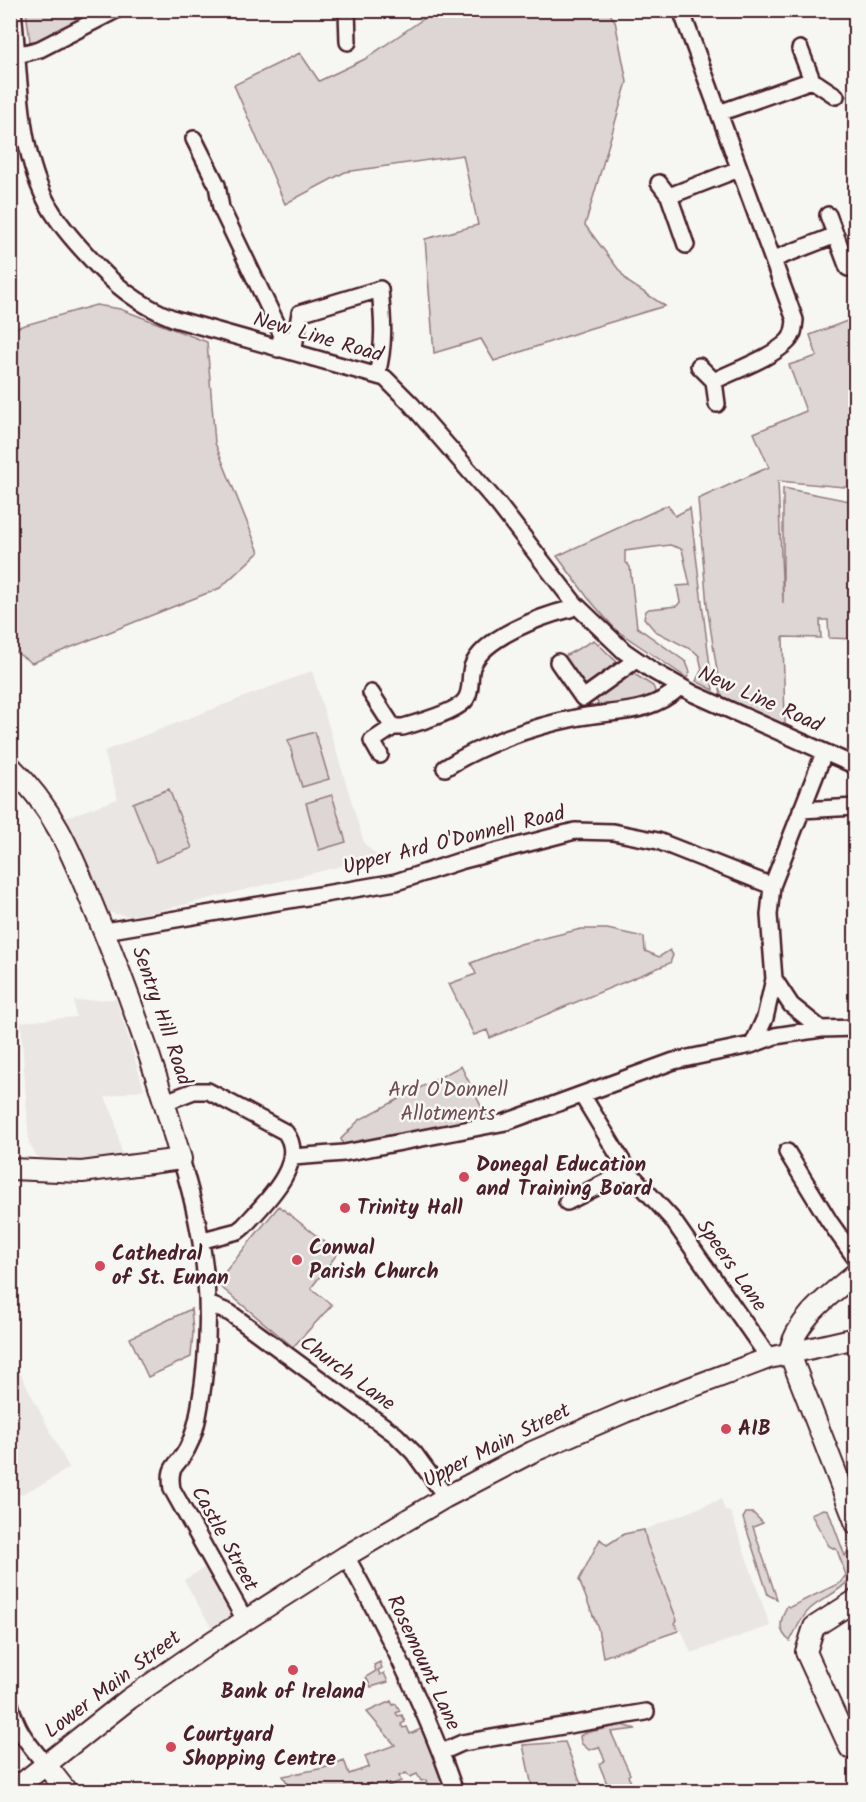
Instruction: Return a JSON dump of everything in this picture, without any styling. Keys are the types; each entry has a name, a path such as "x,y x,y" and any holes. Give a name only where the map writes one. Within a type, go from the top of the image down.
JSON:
{"street":[{"name":"New Line Road","path":"13,10 14,57 36,177 50,209 75,243 114,284 143,305 175,319 377,374 392,383 498,504 575,604 608,638 636,660 680,687 855,765"},
{"path":"14,57 68,36 116,10"},
{"path":"347,10 350,28 348,42"},
{"path":"681,10 795,320 794,331 789,341 714,381"},
{"path":"800,49 812,80 836,96"},
{"path":"719,113 812,80"},
{"path":"194,139 217,185 221,208 282,335 286,350"},
{"path":"669,196 739,170"},
{"path":"659,183 669,196 686,245"},
{"path":"828,214 848,268"},
{"path":"774,259 836,235"},
{"path":"286,350 300,313 380,289 384,325 382,355 377,374"},
{"path":"699,366 714,381 717,404"},
{"path":"380,755 372,741 393,727 403,728 460,705 469,692 472,668 484,651 521,627 570,609 575,604"},
{"path":"558,662 583,698 636,660"},
{"name":"New Line Road","path":"445,768 466,755 530,731 575,718 621,713 664,701 680,687"},
{"path":"371,693 393,727"},
{"path":"753,1044 765,1018 774,979 769,915 772,886 824,753"},
{"name":"Sentry Hill Road","path":"10,766 42,798 58,827 105,932 165,1102 181,1159 203,1240 208,1304"},
{"path":"801,810 855,807"},
{"name":"Upper Ard O'Donnell Road","path":"105,932 396,882 460,861 574,831 613,832 658,841 772,886"},
{"path":"774,979 791,1005 821,1029"},
{"path":"293,1157 344,1154 518,1119 674,1061 753,1044 775,1036 821,1029 855,1028"},
{"path":"165,1102 194,1091 208,1091 285,1132 292,1144 293,1157 277,1185 244,1226 237,1231 203,1240"},
{"name":"Speers Lane","path":"582,1095 628,1171 656,1201 732,1302 769,1358"},
{"path":"787,1152 855,1259"},
{"path":"10,1169 82,1172 181,1159"},
{"path":"567,1202 628,1171"},
{"path":"855,1273 806,1318 793,1337 789,1352 855,1524"},
{"name":"Church Lane","path":"208,1304 230,1314 396,1435 414,1453 446,1497"},
{"name":"Castle Street","path":"208,1304 201,1404 192,1439 172,1467 170,1475 172,1489 245,1620"},
{"name":"Upper Main Street","path":"245,1620 346,1556 446,1497 574,1432 769,1358 855,1338"},
{"name":"Rosemount Lane","path":"346,1556 366,1591 442,1752 455,1791"},
{"path":"850,1748 806,1652 814,1627 855,1600"},
{"name":"Lower Main Street","path":"11,1791 129,1699 245,1620"},
{"path":"10,1704 14,1723 20,1733 67,1791"},
{"path":"442,1752 462,1743 646,1712"}],"shaded area":[{"path":"312,671 364,843 378,857 154,912 129,916 106,912 64,818 118,799 104,751"},
{"path":"116,999 144,1089 105,1097 114,1117 122,1155 63,1165 43,1160 36,1155 29,1143 21,1022 76,1017 74,1001"},
{"path":"18,1369 69,1468 45,1483 14,1497 10,1495 10,1371"},
{"path":"721,1499 725,1510 731,1513 770,1626 691,1653 682,1631 678,1631 675,1622 677,1620 644,1530"},
{"path":"206,1567 234,1615 211,1627 184,1580"}],"green space":[{"path":"26,11 95,11 36,45 30,41"},
{"path":"421,11 608,11 615,21 627,82 585,225 628,282 665,306 494,361 481,339 434,353 425,239 478,225 463,155 345,172 285,204 234,85 300,53 319,81 365,59 423,19"},
{"path":"96,305 120,309 207,342 215,443 259,552 220,588 32,663 11,649 11,329"},
{"path":"855,318 855,488 778,481 783,603 783,488 855,502 855,639 829,638 828,620 820,620 821,638 783,637 785,725 721,696 707,606 698,499 769,467 754,433 806,411 789,365 817,356 810,335"},
{"path":"668,505 675,516 690,508 713,690 696,681 702,669 699,656 694,651 655,631 644,618 649,609 677,606 680,602 677,586 690,585 682,549 670,545 625,551 625,561 630,567 637,627 686,662 690,672 687,678 616,630 588,598 557,556"},
{"path":"594,640 621,666 590,690 563,657"},
{"path":"631,672 653,686 655,691 653,696 602,710 594,697"},
{"path":"315,732 329,779 302,787 288,740"},
{"path":"169,789 192,848 156,862 133,803"},
{"path":"332,795 346,842 319,850 306,803"},
{"path":"581,929 607,929 644,937 645,951 659,957 670,950 673,955 670,963 490,1038 487,1030 474,1035 449,984 476,974 471,963 520,944"},
{"name":"Ard O'Donnell Allotments","path":"461,1066 489,1122 344,1148 341,1139 359,1120"},
{"path":"279,1206 338,1253 311,1288 332,1305 293,1347 216,1283"},
{"path":"191,1309 193,1332 191,1357 148,1377 130,1338"},
{"path":"823,1509 828,1510 845,1556 849,1549 853,1571 843,1586 807,1612 790,1641 781,1629 787,1606 790,1607 840,1583 846,1575 837,1550 829,1546 811,1514"},
{"path":"746,1513 753,1513 763,1523 753,1527 777,1599 768,1595 743,1518"},
{"path":"644,1530 677,1620 675,1623 678,1631 603,1657 598,1628 579,1580 600,1539 607,1545 624,1534"},
{"path":"380,1662 382,1668 378,1670 380,1675 384,1673 388,1682 371,1687 366,1677 376,1671 374,1665"},
{"path":"391,1701 400,1711 396,1713 398,1716 402,1715 405,1722 401,1724 403,1728 407,1727 410,1734 423,1728 450,1791 427,1791 429,1788 426,1780 421,1781 417,1774 410,1777 406,1773 399,1776 401,1781 388,1786 391,1792 368,1791 373,1790 371,1783 348,1791 292,1791 283,1776 324,1768 344,1760 349,1774 369,1767 365,1756 395,1745 367,1712"},
{"path":"622,1725 636,1729 611,1732 635,1791 610,1791 599,1764 605,1760 599,1747 589,1750 581,1743 580,1736 585,1733"},
{"path":"565,1742 584,1791 573,1791 572,1786 553,1788 552,1791 533,1791 523,1745"}],"place":[{"name":"Donegal Education and Training Board","path":"464,1177"},
{"name":"Trinity Hall","path":"345,1208"},
{"name":"Conwal Parish Church","path":"297,1260"},
{"name":"Cathedral of St. Eunan","path":"100,1266"},
{"name":"AIB","path":"726,1429"},
{"name":"Bank of Ireland","path":"293,1670"},
{"name":"Courtyard Shopping Centre","path":"171,1747"}]}
